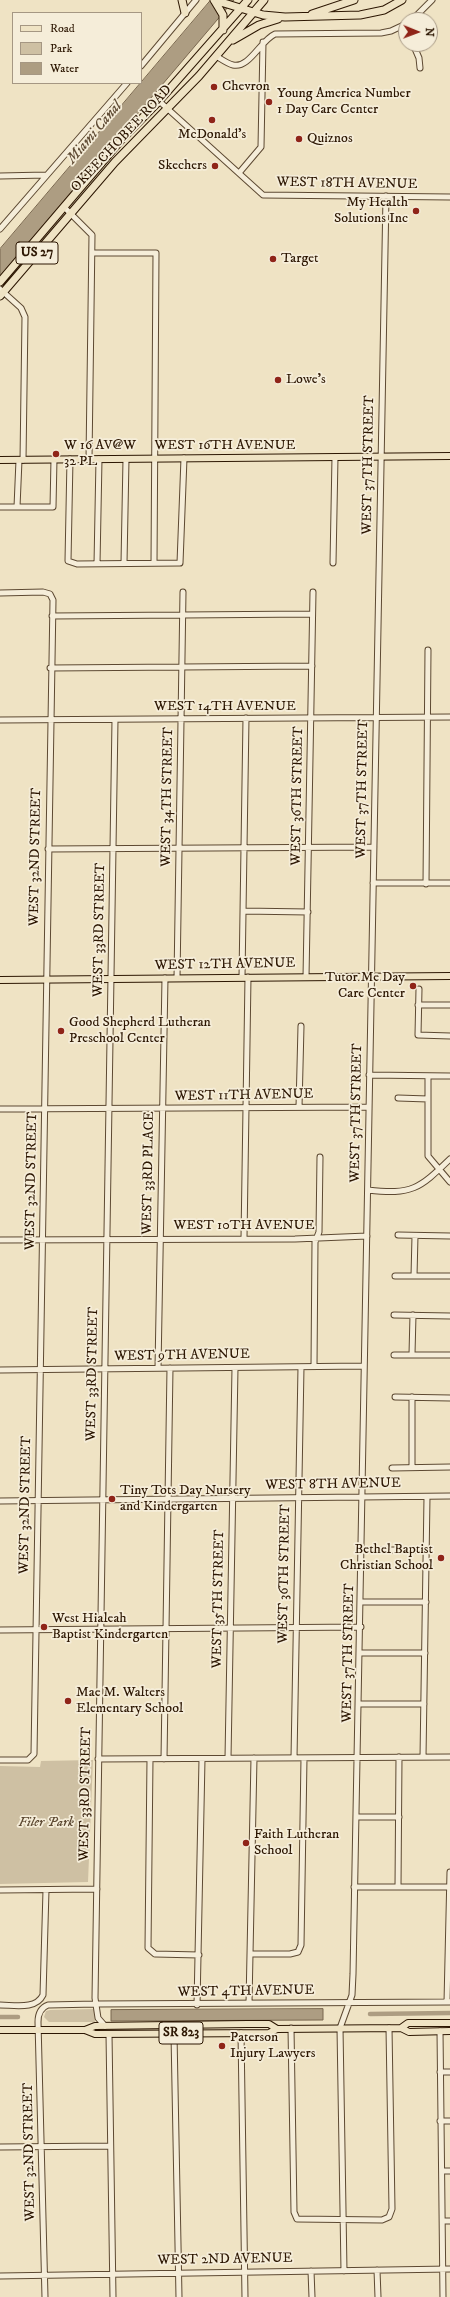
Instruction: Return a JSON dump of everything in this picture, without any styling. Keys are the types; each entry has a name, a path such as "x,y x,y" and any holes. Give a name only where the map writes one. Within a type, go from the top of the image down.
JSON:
{"highway":[{"path":"182,0 185,13"},
{"path":"214,0 253,12 285,18"},
{"path":"214,0 223,15 223,30"},
{"name":"OKEECHOBEE ROAD","path":"0,282 121,140 159,101 248,0"},
{"name":"OKEECHOBEE ROAD","path":"1,292 115,162 216,56 264,0"},
{"path":"305,17 354,0"},
{"path":"226,44 259,25 285,18 371,13 384,10 402,0"}],"main road":[{"name":"WEST 16TH AVENUE","path":"0,460 450,456"},
{"name":"WEST 12TH AVENUE","path":"0,980 450,976"},
{"name":"SR 823","path":"400,2028 408,2023 449,2023"},
{"path":"440,2031 442,2025 449,2023"},
{"name":"SR 823","path":"0,2030 85,2030 95,2026 269,2024 277,2028 400,2028 409,2032 450,2031"},
{"path":"174,2034 179,2027 185,2025"},
{"name":"SR 823","path":"85,2030 95,2034 174,2034 269,2033 277,2028"}],"street":[{"path":"142,65 196,0"},
{"path":"420,12 432,0"},
{"path":"216,56 233,65 240,66 247,62 268,36 275,34 381,32 398,28"},
{"path":"239,173 261,147 263,42"},
{"path":"417,52 420,68"},
{"path":"0,229 126,84"},
{"name":"WEST 18TH AVENUE","path":"159,101 264,195 450,197"},
{"path":"0,176 46,175"},
{"name":"WEST 37TH STREET","path":"340,2028 349,2003 353,1982 354,1887 360,1704 364,1366 386,196"},
{"path":"64,207 92,235 89,459"},
{"path":"92,253 156,253 154,563"},
{"path":"1,292 21,308 25,317 21,460 17,507"},
{"path":"333,562 335,457"},
{"path":"70,459 68,562 97,564 180,563 184,458"},
{"path":"97,564 100,459"},
{"path":"124,563 126,459"},
{"path":"0,507 53,507 54,460"},
{"name":"WEST 32ND STREET","path":"0,593 43,592 50,594 52,604 34,1754 32,1758 0,1760"},
{"name":"WEST 34TH STREET","path":"177,978 183,592"},
{"name":"WEST 36TH STREET","path":"306,977 313,592"},
{"path":"52,616 312,614"},
{"path":"426,884 428,650"},
{"path":"50,668 312,666"},
{"name":"WEST 14TH AVENUE","path":"0,720 450,716"},
{"path":"244,1238 246,1108 243,911 246,718"},
{"name":"WEST 33RD STREET","path":"104,2026 99,2021 96,2004 98,1759 112,979 115,720"},
{"path":"48,849 374,847"},
{"path":"373,884 450,883"},
{"path":"243,911 308,912"},
{"name":"WEST 33RD PLACE","path":"158,1368 165,978"},
{"path":"419,989 418,1036 450,1036"},
{"path":"418,1005 450,1006"},
{"path":"299,1107 301,1026"},
{"path":"370,1075 450,1076"},
{"path":"428,1076 428,1156 438,1170 450,1182"},
{"path":"398,1098 428,1099"},
{"name":"WEST 11TH AVENUE","path":"0,1109 44,1110 369,1107"},
{"path":"314,1366 315,1242 319,1232 320,1157"},
{"path":"368,1190 389,1192 410,1191 426,1181 450,1159"},
{"path":"398,1235 450,1236"},
{"name":"WEST 10TH AVENUE","path":"0,1240 43,1238 317,1238 367,1236"},
{"path":"414,1276 415,1236"},
{"path":"395,1276 450,1276"},
{"path":"394,1315 450,1316"},
{"path":"412,1354 413,1315"},
{"path":"394,1355 450,1355"},
{"name":"WEST 9TH AVENUE","path":"0,1370 364,1366"},
{"name":"WEST 36TH STREET","path":"294,1758 295,1627 301,1367"},
{"path":"164,1759 170,1368"},
{"name":"WEST 35TH STREET","path":"228,1758 235,1368"},
{"path":"395,1397 450,1398"},
{"path":"412,1397 412,1467"},
{"path":"392,1468 450,1467"},
{"name":"WEST 8TH AVENUE","path":"0,1501 450,1496"},
{"path":"423,1757 427,1497"},
{"path":"362,1550 427,1550"},
{"path":"362,1602 426,1602"},
{"path":"0,1630 295,1627 361,1628"},
{"path":"361,1652 425,1653"},
{"path":"360,1704 424,1704"},
{"path":"98,1759 358,1758 450,1756"},
{"path":"398,1887 399,1757"},
{"path":"249,2003 254,1758"},
{"path":"251,1954 290,1954 298,1952 301,1945 304,1758"},
{"path":"150,1759 148,1948 155,1954 199,1955"},
{"path":"197,2005 202,1759"},
{"path":"356,1817 399,1817"},
{"path":"449,2002 450,1872"},
{"path":"354,1887 450,1887"},
{"path":"0,1890 97,1889"},
{"path":"0,2005 30,2005 38,2003 44,1995 46,1890"},
{"name":"WEST 4TH AVENUE","path":"43,2008 52,2005 96,2004 197,2005 249,2003 449,2002"},
{"name":"WEST 32ND STREET","path":"43,2008 38,2016 45,2297"},
{"path":"290,2028 294,2212 297,2219 382,2220 389,2217 392,2209 389,2028"},
{"path":"340,2028 344,2271"},
{"path":"440,2031 440,2121 443,2171 443,2297"},
{"path":"241,2033 245,2297"},
{"path":"108,2034 113,2297"},
{"path":"174,2034 179,2297"},
{"path":"440,2072 450,2072"},
{"path":"440,2121 450,2121"},
{"path":"0,2147 110,2146"},
{"path":"443,2171 450,2171"},
{"path":"443,2221 450,2221"},
{"name":"WEST 2ND AVENUE","path":"0,2276 113,2273 450,2269"},
{"path":"312,2270 312,2297"},
{"path":"377,2270 378,2297"}],"green space":[{"name":"Filer Park","path":"93,1760 88,1882 0,1884 0,1766 40,1767 41,1761"},
{"path":"94,2009 95,2022 49,2022 44,2017 46,2011 50,2010"}],"water":[{"path":"211,0 234,0 0,276 0,249 140,84 142,84 142,81"},
{"path":"323,2009 323,2020 111,2021 111,2010"}],"waterway":[{"path":"370,2014 450,2013"},
{"path":"0,2017 18,2017"}],"place":[{"name":"Chevron","path":"214,87"},
{"name":"Young America Number 1 Day Care Center","path":"269,102"},
{"name":"McDonald's","path":"212,120"},
{"name":"Quiznos","path":"299,139"},
{"name":"Skechers","path":"215,166"},
{"name":"My Health Solutions Inc","path":"416,211"},
{"name":"Target","path":"273,259"},
{"name":"Lowe's","path":"278,380"},
{"name":"W 16 AV@W 32 PL","path":"56,454"},
{"name":"Tutor Me Day Care Center","path":"413,986"},
{"name":"Good Shepherd Lutheran Preschool Center","path":"61,1031"},
{"name":"Tiny Tots Day Nursery and Kindergarten","path":"112,1499"},
{"name":"Bethel Baptist Christian School","path":"441,1558"},
{"name":"West Hialeah Baptist Kindergarten","path":"44,1627"},
{"name":"Mae M. Walters Elementary School","path":"68,1701"},
{"name":"Faith Lutheran School","path":"246,1843"},
{"name":"Paterson Injury Lawyers","path":"222,2046"}],"water label":[{"name":"Miami Canal","path":"95,133"}]}
